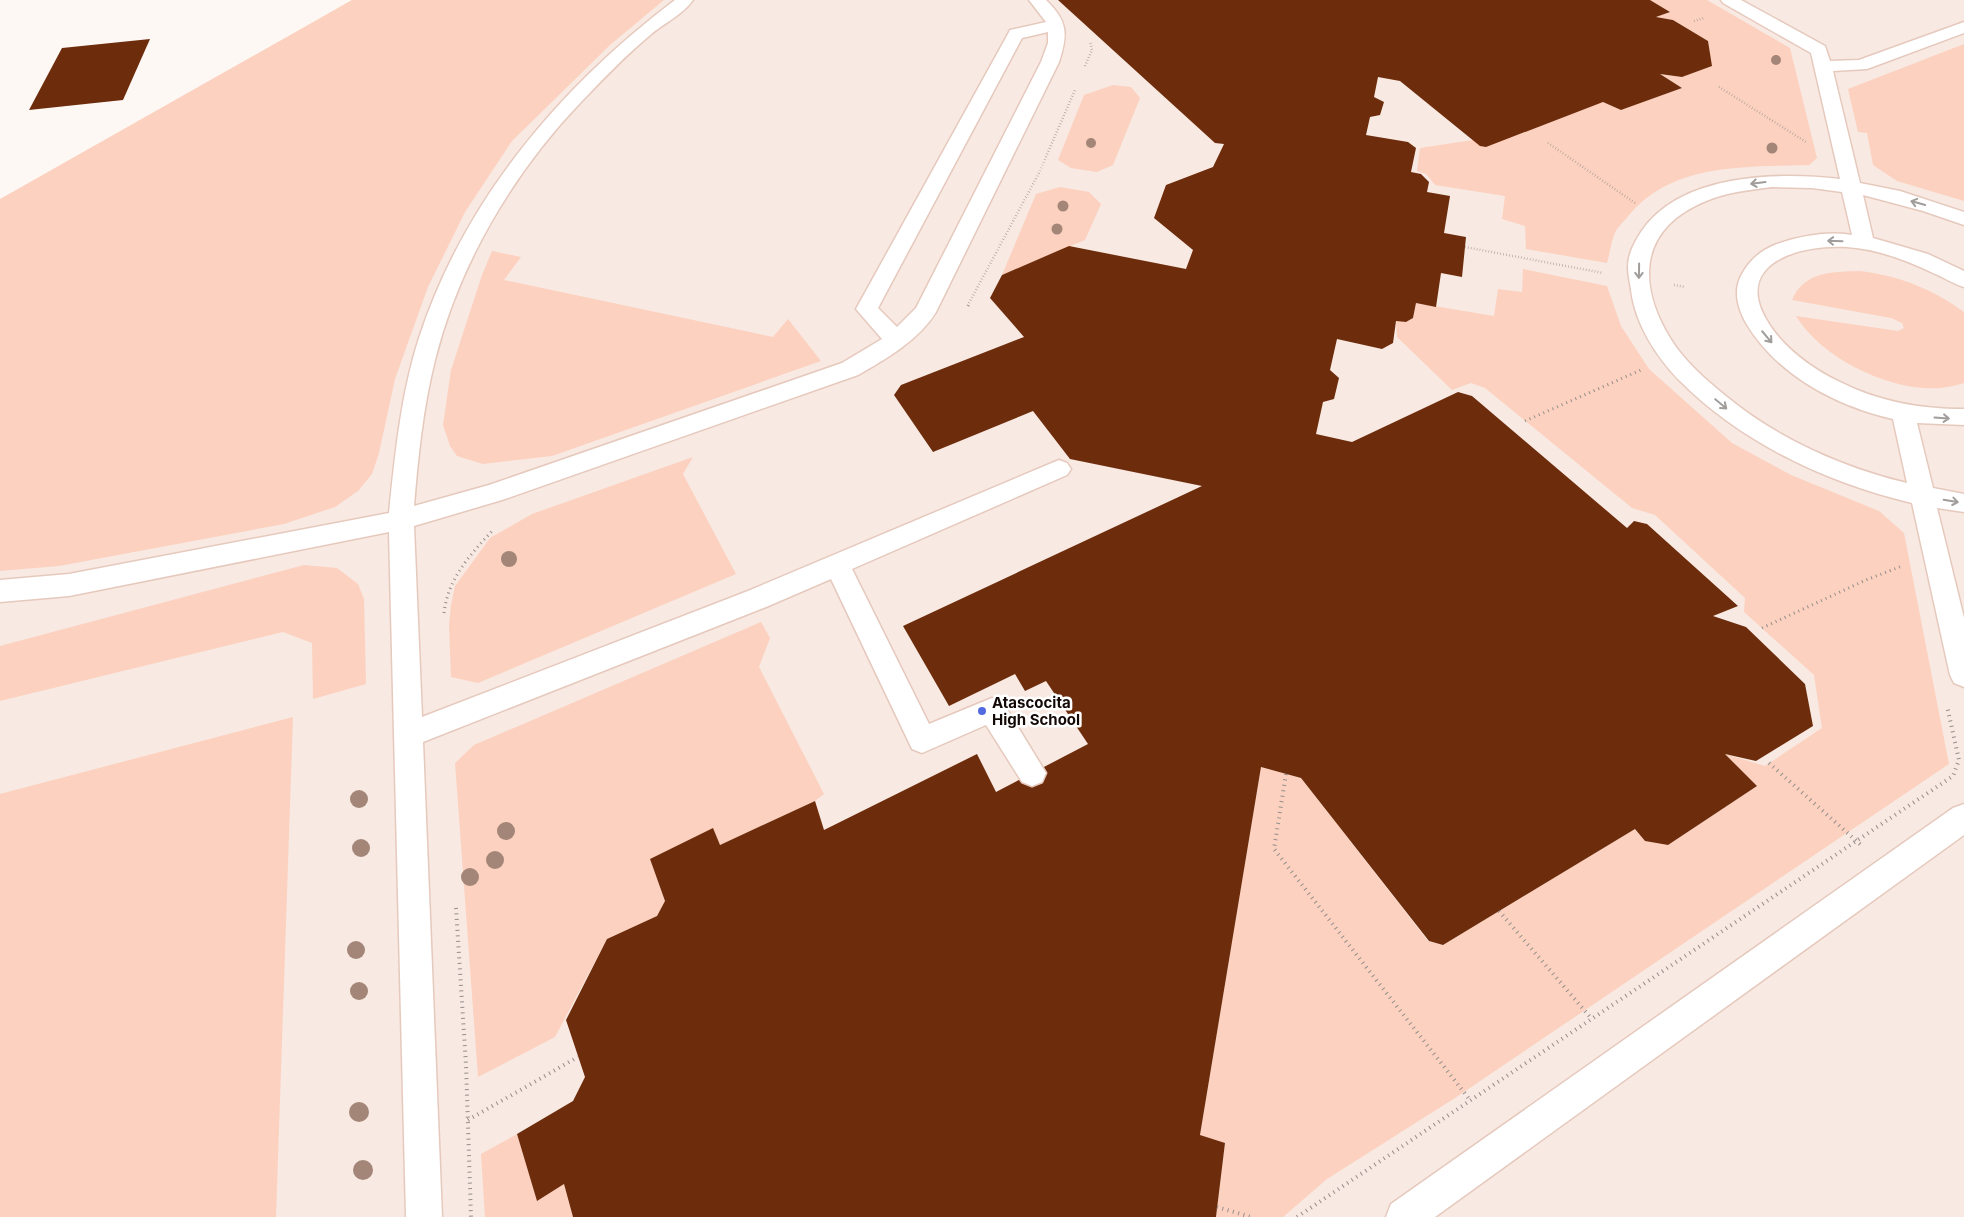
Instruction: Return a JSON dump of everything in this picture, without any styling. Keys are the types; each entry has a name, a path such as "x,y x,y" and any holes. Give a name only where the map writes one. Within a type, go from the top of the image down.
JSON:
{"lane":[{"path":"424,1217 401,520 407,449 416,390 430,337 466,246 517,168 582,89 629,43 685,0"},
{"path":"0,591 69,585 401,520 493,493 850,369 878,354 908,331 925,312 1050,62 1058,42 1057,25 1046,8 1037,0"},
{"path":"1729,0 1819,50 1864,243"},
{"path":"896,340 867,309 1016,34 1057,25"},
{"path":"1823,66 1862,65 1964,27"},
{"path":"1964,219 1915,202 1850,186 1809,182 1770,182 1735,186 1704,194 1678,206 1658,223 1644,243 1638,266 1639,292 1648,320 1667,350 1693,380 1728,410 1769,438 1817,462 1869,482 1923,497 1964,503"},
{"path":"1964,280 1949,271 1907,254 1864,243 1811,242 1785,247 1771,254 1760,262 1752,273 1748,284 1748,298 1759,327 1787,357 1806,372 1852,396 1903,412 1927,416 1964,417"},
{"path":"1903,412 1964,675"},
{"path":"408,735 748,602 1060,469"},
{"path":"837,565 922,740 992,710 1032,773"},
{"path":"1404,1217 1964,818"}],"path":[{"path":"1084,68 1092,50 1088,36"},
{"path":"965,310 1039,173 1077,85"},
{"path":"1719,87 1811,145"},
{"path":"1548,143 1642,208"},
{"path":"1465,247 1685,287"},
{"path":"1525,420 1644,368"},
{"path":"444,618 444,600 461,566 493,530 500,526"},
{"path":"1762,628 1866,580 1908,564"},
{"path":"1297,1217 1953,776 1959,760 1947,703"},
{"path":"1769,763 1856,840 1888,872"},
{"path":"1286,774 1274,849 1470,1100"},
{"path":"456,900 466,1065 471,1217"},
{"path":"1499,911 1591,1018"},
{"path":"468,1120 578,1058"},
{"path":"1217,1207 1251,1217"}],"shaded area":[{"name":"Atascocita High School","path":"352,0 1964,0 1964,1217 0,1217 0,204"},
{"path":"352,0 664,0 610,45 512,141 465,212 428,287 395,379 379,453 372,474 358,491 335,507 284,524 59,566 0,571 0,199"},
{"path":"1650,0 1707,0 1790,48 1817,158 1809,165 1761,166 1712,171 1689,176 1667,185 1647,198 1617,228 1612,240 1607,263 1526,249 1525,226 1502,219 1505,196 1435,185 1426,174 1417,171 1420,148 1473,140 1603,102 1621,110 1682,88 1660,74 1682,77 1711,66 1708,41 1673,20 1656,17 1670,12"},
{"path":"1964,44 1964,201 1897,181 1873,165 1867,133 1858,132 1848,89"},
{"path":"1113,85 1131,87 1140,98 1113,165 1097,172 1071,168 1058,160 1084,95"},
{"path":"1060,187 1089,192 1101,204 1085,240 1002,275 1036,194"},
{"path":"492,251 521,257 504,280 773,337 788,319 821,361 552,456 483,464 457,456 450,446 443,425 451,370 482,275"},
{"path":"1523,269 1607,286 1621,326 1649,369 1732,443 1791,475 1879,511 1904,533 1949,764 1455,1098 1327,1179 1283,1217 1216,1217 1225,1144 1200,1135 1261,767 1301,778 1428,941 1443,945 1635,829 1645,841 1668,845 1757,786 1725,754 1765,766 1822,728 1814,675 1744,612 1745,598 1655,515 1632,508 1485,388 1471,383 1452,390 1397,337 1396,321 1406,322 1413,318 1416,303 1494,316 1498,289 1522,292"},
{"path":"1860,271 1889,276 1928,290 1964,312 1964,383 1941,388 1921,388 1880,378 1840,359 1808,332 1796,316 1898,331 1904,328 1902,323 1891,318 1792,300 1797,290 1812,278 1830,273"},
{"path":"693,457 683,474 736,574 478,683 451,677 449,625 455,586 490,538 532,514"},
{"path":"304,565 337,568 358,584 364,599 366,684 313,699 312,643 283,632 0,701 0,646"},
{"path":"761,622 770,638 759,667 824,794 815,801 720,845 650,859 665,901 657,916 607,939 555,1037 478,1077 455,763 474,745"},
{"path":"293,717 276,1217 0,1217 0,794"},
{"path":"517,1134 537,1200 564,1184 573,1217 485,1217 481,1154"}],"building":[{"path":"1058,0 1650,0 1670,12 1656,17 1673,20 1708,41 1712,66 1682,77 1660,74 1682,88 1621,110 1603,102 1486,147 1480,146 1400,81 1378,77 1374,97 1384,102 1380,115 1370,117 1366,135 1408,142 1416,148 1411,172 1421,174 1429,182 1427,192 1450,196 1444,233 1466,237 1462,277 1441,273 1436,307 1416,303 1413,318 1406,322 1396,321 1393,343 1382,349 1337,339 1330,370 1339,378 1334,399 1323,402 1316,434 1352,442 1458,392 1472,396 1627,528 1634,521 1647,524 1738,606 1713,616 1746,627 1805,684 1813,726 1756,761 1725,754 1757,786 1668,845 1645,841 1635,829 1443,945 1429,941 1301,778 1261,767 1200,1135 1225,1143 1216,1217 573,1217 564,1184 537,1201 517,1134 573,1101 585,1077 566,1020 607,939 657,916 665,901 650,859 713,828 720,845 815,801 824,830 977,754 996,792 1088,744 1046,681 1025,691 1015,674 949,706 903,626 1202,486 1070,459 1033,411 933,452 894,395 901,385 1024,337 990,298 1002,275 1069,246 1186,269 1193,250 1154,218 1166,185 1213,167 1224,144 1215,143"},
{"path":"150,39 123,100 29,110 62,48"}],"place":[{"name":"Atascocita High School","path":"982,711"}]}
